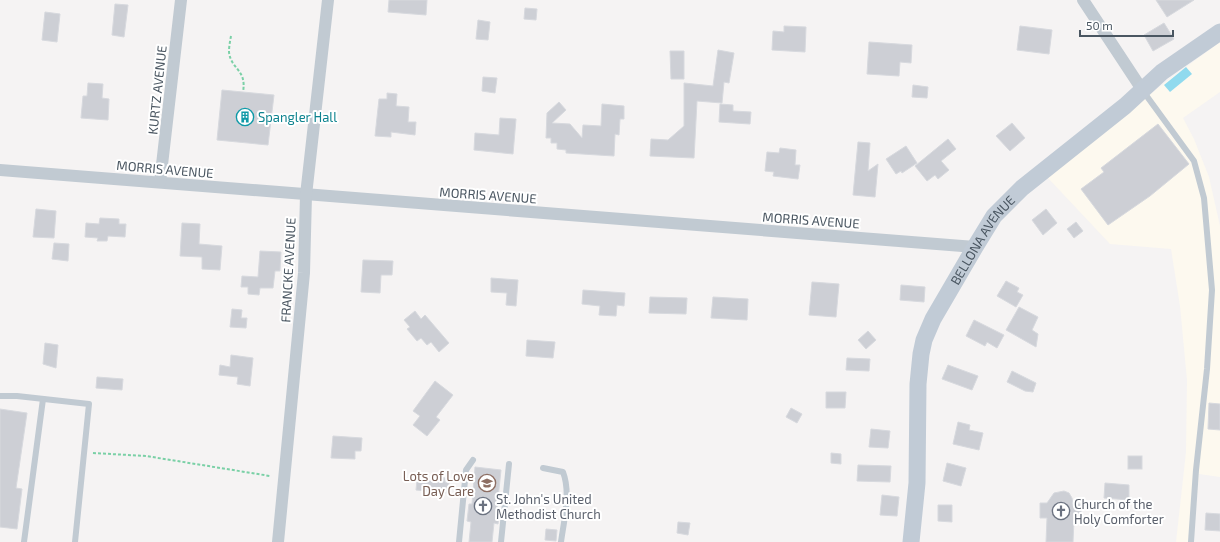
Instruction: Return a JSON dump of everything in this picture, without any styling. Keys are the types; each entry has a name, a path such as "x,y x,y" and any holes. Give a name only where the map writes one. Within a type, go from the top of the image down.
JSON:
{"street":[{"name":"KURTZ AVENUE","path":"160,182 181,0"},
{"name":"FRANCKE AVENUE","path":"278,542 304,274 306,195 328,0"},
{"path":"1083,0 1143,90"},
{"name":"BELLONA AVENUE","path":"912,542 917,483 918,384 921,354 924,340 933,319 975,247 994,216 1007,201 1180,58 1220,32"},
{"name":"MORRIS AVENUE","path":"0,170 975,247"}],"lane":[{"path":"1143,90 1194,161 1204,198 1212,290 1207,369 1196,470 1191,542"},
{"path":"0,396 89,404 75,542"},
{"path":"24,542 43,399"},
{"path":"459,542 466,470 473,460"},
{"path":"501,542 509,464"},
{"path":"543,468 563,472 566,479 561,542"}],"path":[{"path":"231,36 229,52 234,65 242,74 244,80 243,92"},
{"path":"84,452 146,456 270,476"}],"shaded area":[{"path":"1220,42 1220,92 1183,118 1194,139 1209,177 1220,226 1220,477 1199,474 1193,542 1176,542 1186,452 1187,380 1180,306 1171,249 1110,244 1047,177 1163,84"}],"water":[{"path":"1186,67 1192,74 1170,92 1164,85"}],"building":[{"path":"389,0 427,0 426,15 388,12"},
{"path":"1156,0 1194,0 1167,17"},
{"path":"115,4 128,5 124,37 112,35"},
{"path":"525,8 537,9 536,20 524,19"},
{"path":"45,12 60,14 57,42 42,40"},
{"path":"478,20 490,22 488,40 476,39"},
{"path":"1164,23 1174,39 1153,51 1144,35"},
{"path":"784,26 806,27 805,52 772,50 773,31 784,32"},
{"path":"1020,26 1052,30 1049,54 1017,50"},
{"path":"869,42 912,45 911,63 900,62 899,76 867,74"},
{"path":"718,50 734,53 729,83 724,82 722,103 697,101 694,158 650,156 651,139 668,140 684,126 684,83 713,86"},
{"path":"670,51 684,51 684,79 671,79"},
{"path":"483,77 497,78 495,93 482,91"},
{"path":"88,83 103,84 102,98 109,99 108,120 81,118 83,96 87,96"},
{"path":"913,85 928,87 927,98 912,97"},
{"name":"Spangler Hall","path":"222,90 274,95 268,145 217,140"},
{"path":"387,93 397,94 396,106 409,107 408,122 416,122 415,135 391,132 391,137 375,136 379,99 387,99"},
{"path":"559,102 566,110 552,123 570,124 582,138 583,125 601,126 602,104 624,106 624,119 620,119 619,135 615,134 614,156 566,153 566,150 557,149 557,143 551,143 551,138 546,138 547,113"},
{"path":"720,104 733,105 733,111 751,112 750,124 719,122"},
{"path":"500,118 516,119 513,154 474,150 475,133 499,135"},
{"path":"1012,123 1025,138 1010,151 996,136"},
{"path":"1158,124 1189,164 1150,196 1108,225 1081,189 1104,172 1101,168"},
{"path":"948,139 956,149 941,161 949,170 938,179 935,175 927,181 915,166"},
{"path":"858,142 870,143 868,171 878,164 875,197 853,195"},
{"path":"906,146 917,163 902,173 901,171 896,174 886,159"},
{"path":"780,148 796,150 795,165 800,165 798,179 773,176 774,172 765,171 767,152 779,153"},
{"path":"36,209 56,211 54,238 33,237"},
{"path":"1046,209 1057,223 1043,235 1032,220"},
{"path":"100,218 119,219 119,224 126,224 125,237 108,236 107,241 97,241 98,238 85,237 86,223 99,224"},
{"path":"1076,222 1083,231 1074,238 1067,229"},
{"path":"182,223 200,224 199,244 222,246 220,270 202,269 202,257 180,256"},
{"path":"54,243 69,244 68,261 52,259"},
{"path":"260,251 281,252 280,271 275,271 273,288 260,288 259,295 248,294 248,287 241,287 242,276 258,277"},
{"path":"363,260 393,261 392,275 381,275 380,293 361,292"},
{"path":"491,278 518,280 516,306 506,305 507,293 491,292"},
{"path":"1006,281 1019,288 1017,292 1023,295 1016,307 997,296"},
{"path":"812,282 839,284 836,317 809,315"},
{"path":"901,285 925,287 924,302 900,300"},
{"path":"583,290 625,293 624,306 617,305 616,316 599,315 600,306 582,304"},
{"path":"650,297 687,298 686,314 649,313"},
{"path":"713,297 748,299 747,320 711,318"},
{"path":"1019,307 1038,317 1032,330 1038,334 1036,347 1006,330"},
{"path":"232,309 242,310 241,318 247,318 246,328 230,327"},
{"path":"415,311 421,319 425,315 449,343 439,352 431,342 427,345 421,338 417,341 407,329 410,327 404,320"},
{"path":"974,320 1004,335 997,348 987,342 985,346 966,336"},
{"path":"868,331 876,340 866,349 858,340"},
{"path":"527,340 555,342 553,358 526,356"},
{"path":"45,343 58,345 56,368 43,364"},
{"path":"231,355 253,358 250,386 237,384 238,377 219,375 220,365 230,367"},
{"path":"847,358 870,359 869,371 846,370"},
{"path":"948,365 978,376 972,390 942,379"},
{"path":"1012,371 1036,383 1033,392 1025,391 1007,382"},
{"path":"97,377 123,379 122,390 96,388"},
{"path":"435,381 453,395 436,417 440,420 427,436 413,425 420,416 413,411"},
{"path":"826,392 846,392 845,408 826,408"},
{"path":"1209,403 1220,404 1220,430 1208,429"},
{"path":"791,408 802,414 797,423 786,417"},
{"path":"0,409 27,413 16,488 22,489 17,529 0,527"},
{"path":"958,422 970,425 969,430 983,433 979,450 953,444"},
{"path":"871,429 890,431 888,448 869,447"},
{"path":"333,436 362,438 361,451 355,451 355,459 331,458"},
{"path":"831,453 841,454 841,464 831,463"},
{"path":"1128,456 1142,456 1142,469 1128,469"},
{"path":"947,463 966,468 961,486 943,481"},
{"path":"858,465 891,466 890,482 857,481"},
{"name":"St. John's United Methodist Church","path":"475,467 501,470 497,508 500,508 498,524 494,523 492,542 469,542 471,522 467,521 469,504 472,504"},
{"path":"434,476 445,478 445,482 449,483 447,493 416,490 417,480 433,481"},
{"path":"1105,483 1129,485 1129,500 1104,498"},
{"name":"Church of the Holy Comforter","path":"1064,491 1069,493 1073,504 1081,504 1081,520 1074,520 1073,542 1046,542 1047,518 1040,518 1040,503 1047,503 1054,493"},
{"path":"882,495 899,497 897,516 880,515"},
{"path":"938,505 952,505 952,522 938,521"},
{"path":"1206,513 1220,514 1220,531 1205,530"},
{"path":"678,522 690,523 688,535 677,533"},
{"path":"546,529 557,530 556,541 545,540"}],"place":[{"name":"Spangler Hall","path":"245,117"},
{"name":"Lots of Love Day Care","path":"487,483"},
{"name":"St. John's United Methodist Church","path":"483,506"},
{"name":"Church of the Holy Comforter","path":"1061,511"}]}
